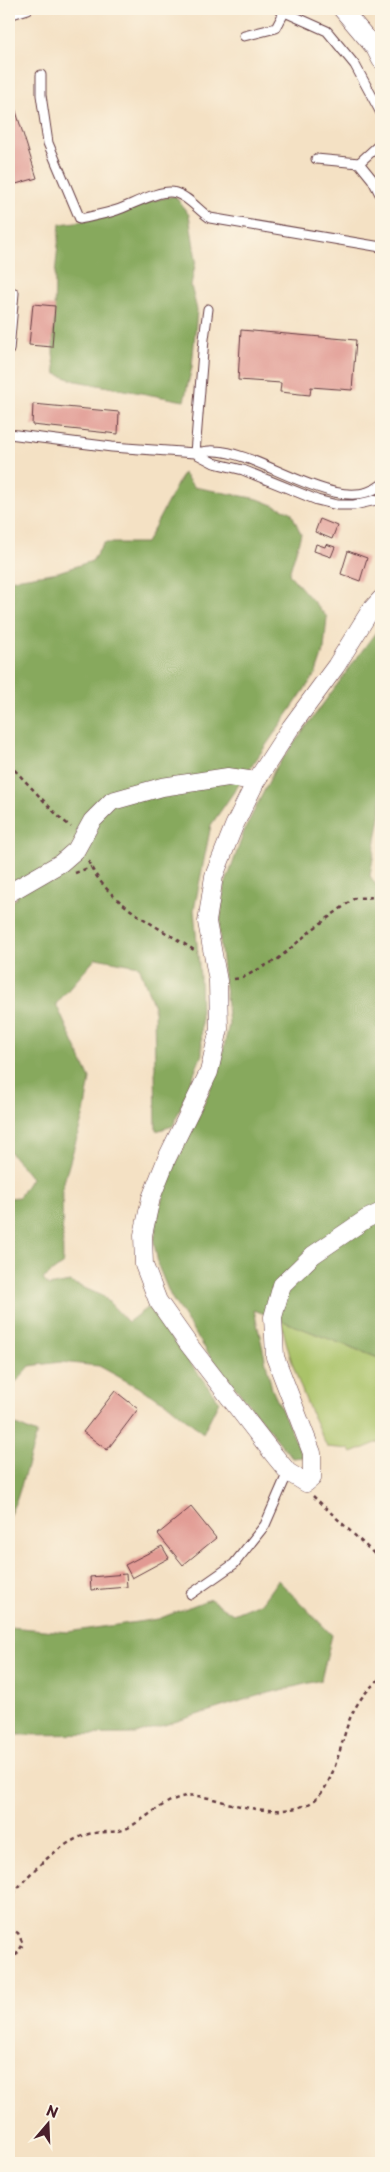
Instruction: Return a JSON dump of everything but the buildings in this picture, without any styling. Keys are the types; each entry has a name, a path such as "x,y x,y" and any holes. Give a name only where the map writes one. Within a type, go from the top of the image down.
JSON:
{"street":[{"path":"342,9 375,48 381,60"},
{"path":"381,600 370,611 336,666 291,728 256,781 234,826 214,876 207,922 218,981 219,1029 209,1072 167,1158 151,1198 143,1235 144,1265 158,1301 189,1345 288,1472 306,1482 312,1478 312,1452 275,1357 273,1317 282,1285 313,1255 366,1219 381,1212"},
{"path":"9,893 61,863 76,850 92,821 112,802 162,787 228,777 256,781"}],"lane":[{"path":"9,15 28,9"},
{"path":"244,36 276,28 282,10 327,31 355,66 381,113"},
{"path":"42,74 41,95 48,143 80,219 117,210 160,194 174,192 187,198 198,210 210,218 381,247"},
{"path":"359,163 381,143"},
{"path":"316,159 359,163 372,179 381,196"},
{"path":"9,292 14,293 9,350"},
{"path":"195,453 208,309"},
{"path":"9,434 112,447 195,453 217,450 258,462 338,493 364,494 381,485"},
{"path":"195,453 214,463 243,470 317,500 337,505 354,506 381,499"},
{"path":"337,505 338,493"},
{"path":"191,1594 234,1564 265,1526 288,1472"}],"path":[{"path":"9,764 58,816 83,836 88,859 95,876 113,896 164,932 201,954 212,955"},
{"path":"218,981 242,978 278,959 313,929 355,898 381,897"},
{"path":"306,1482 313,1496 381,1560"},
{"path":"9,1901 16,1887 57,1852 84,1836 104,1830 122,1830 157,1808 187,1796 209,1798 249,1809 271,1810 307,1805 319,1797 329,1779 351,1716 370,1687 381,1678"},
{"path":"9,1928 18,1932 23,1944 15,1957 9,1960"}],"green space":[{"path":"175,196 189,215 196,260 191,286 197,310 192,367 184,401 76,381 56,374 53,354 55,275 60,224 89,219 146,202"},
{"path":"183,473 194,487 258,499 291,512 301,534 289,574 327,617 324,649 316,673 211,825 194,910 200,977 202,1054 173,1126 156,1131 154,1007 139,966 96,958 56,1004 90,1079 84,1113 62,1189 63,1264 43,1279 48,1286 70,1282 103,1296 128,1322 148,1307 219,1401 203,1433 165,1402 99,1366 60,1362 30,1366 9,1390 9,1198 19,1197 31,1178 9,1151 9,903 17,898 9,876 9,580 58,572 92,561 104,543 146,543"},
{"path":"381,625 381,811 370,876 381,892 381,1359 254,1310 272,1389 303,1457 292,1458 210,1356 171,1297 159,1268 154,1243 158,1214 167,1181 198,1118 220,1065 229,1024 219,932 224,888 245,829 275,769"},
{"path":"281,1320 381,1359 381,1441 352,1453 349,1449 327,1447 300,1385 289,1353"},
{"path":"9,1422 37,1434 17,1499 9,1516"},
{"path":"278,1580 332,1635 321,1680 257,1696 136,1734 9,1735 9,1627 67,1632 158,1619 210,1599 233,1614 262,1602"}]}
